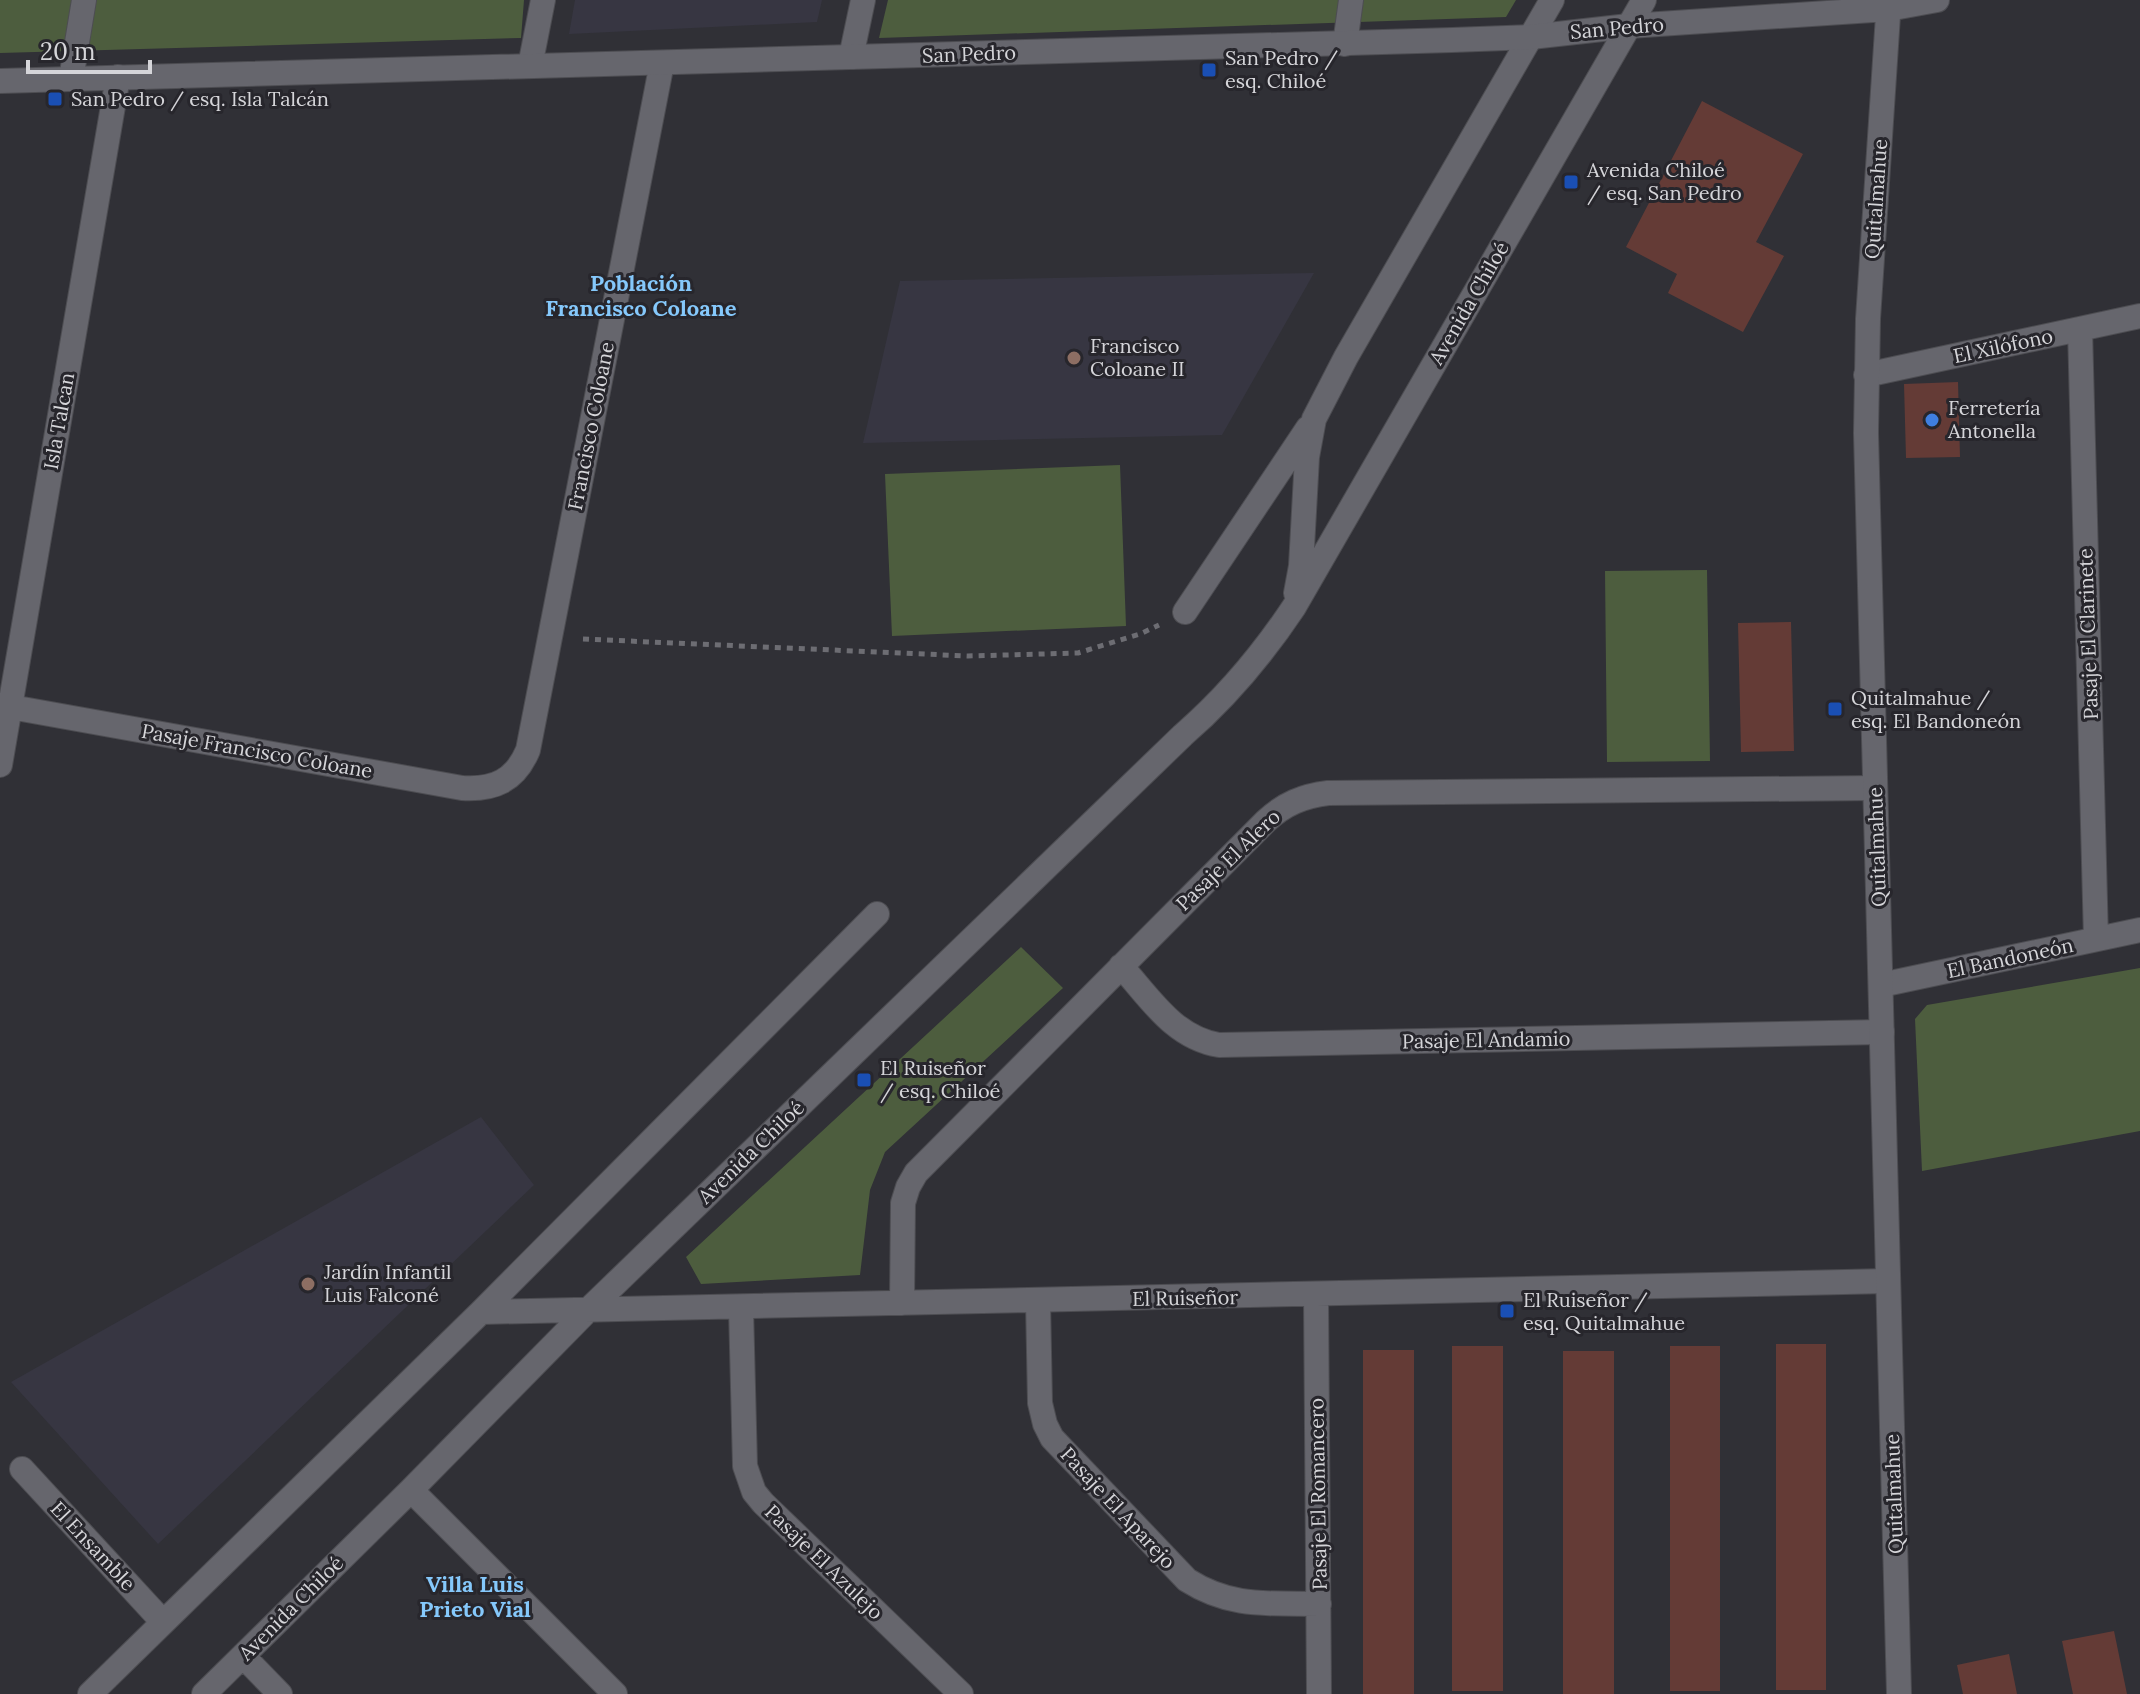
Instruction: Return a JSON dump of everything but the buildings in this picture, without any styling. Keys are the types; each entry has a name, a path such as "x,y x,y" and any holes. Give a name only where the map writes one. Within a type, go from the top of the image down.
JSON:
{"street":[{"path":"71,79 84,0"},
{"path":"530,66 543,0"},
{"path":"851,57 863,0"},
{"path":"1345,44 1351,0"},
{"name":"Avenida Chiloé","path":"1294,607 1301,566 1307,457 1314,419 1346,357 1552,0"},
{"name":"Avenida Chiloé","path":"204,1694 587,1311 1215,706 1250,667 1294,607 1644,0"},
{"name":"San Pedro","path":"0,81 1531,37 1937,0"},
{"name":"Quitalmahue","path":"1889,5 1868,319 1866,433 1899,1694"},
{"name":"Francisco Coloane","path":"503,781 523,763 528,750 662,63"},
{"name":"Isla Talcan","path":"0,765 5,706 118,77"},
{"name":"El Xilófono","path":"1866,375 2140,316"},
{"name":"Pasaje El Clarinete","path":"2080,329 2096,939"},
{"path":"1185,612 1314,419"},
{"name":"Pasaje Francisco Coloane","path":"5,706 462,788 490,787 503,781"},
{"name":"Pasaje El Alero","path":"902,1303 903,1203 916,1173 1272,815 1293,801 1310,795 1359,793 1875,788"},
{"path":"90,1694 481,1312 877,914"},
{"name":"El Bandoneón","path":"1881,985 2140,930"},
{"name":"Pasaje El Andamio","path":"1121,966 1180,1030 1193,1038 1219,1045 1882,1032"},
{"name":"El Ruiseñor","path":"481,1312 1888,1281"},
{"name":"Pasaje El Romancero","path":"1316,1295 1319,1694"},
{"name":"Pasaje El Aparejo","path":"1038,1301 1042,1413 1052,1438 1064,1451 1187,1580 1204,1591 1244,1603 1319,1604"},
{"name":"Pasaje El Azulejo","path":"741,1308 745,1466 754,1492 961,1694"},
{"name":"El Ensamble","path":"22,1469 163,1622"},
{"path":"411,1490 615,1694"},
{"path":"243,1656 280,1694"}],"path":[{"path":"550,637 968,656 1031,655 1078,653 1140,634 1185,612"}],"shaded area":[{"path":"575,0 822,0 817,22 569,34"},
{"name":"Francisco Coloane II","path":"1314,273 1222,435 863,443 900,281"},
{"name":"Jardín Infantil Luis Falconé","path":"481,1117 534,1185 158,1544 11,1382"}],"green space":[{"path":"0,0 524,0 521,38 0,53"},
{"path":"888,0 1516,0 1506,17 879,38"},
{"path":"1120,465 1126,626 892,636 885,474"},
{"path":"1707,570 1710,761 1607,762 1605,571"},
{"path":"1021,947 1063,988 885,1152 870,1190 860,1275 701,1284 686,1257"},
{"path":"2140,968 2140,1131 1922,1171 1915,1019 1927,1005"}],"place":[{"name":"San Pedro / esq. Chiloé","path":"1209,70"},
{"name":"San Pedro / esq. Isla Talcán","path":"55,99"},
{"name":"Avenida Chiloé / esq. San Pedro","path":"1571,182"},
{"name":"Francisco Coloane II","path":"1074,358"},
{"name":"Ferretería Antonella","path":"1932,420"},
{"name":"Quitalmahue / esq. El Bandoneón","path":"1835,709"},
{"name":"El Ruiseñor / esq. Chiloé","path":"864,1080"},
{"name":"Jardín Infantil Luis Falconé","path":"308,1284"},
{"name":"El Ruiseñor / esq. Quitalmahue","path":"1507,1311"}],"district":[{"name":"Población Francisco Coloane","path":"641,296"},
{"name":"Villa Luis Prieto Vial","path":"475,1596"}]}
